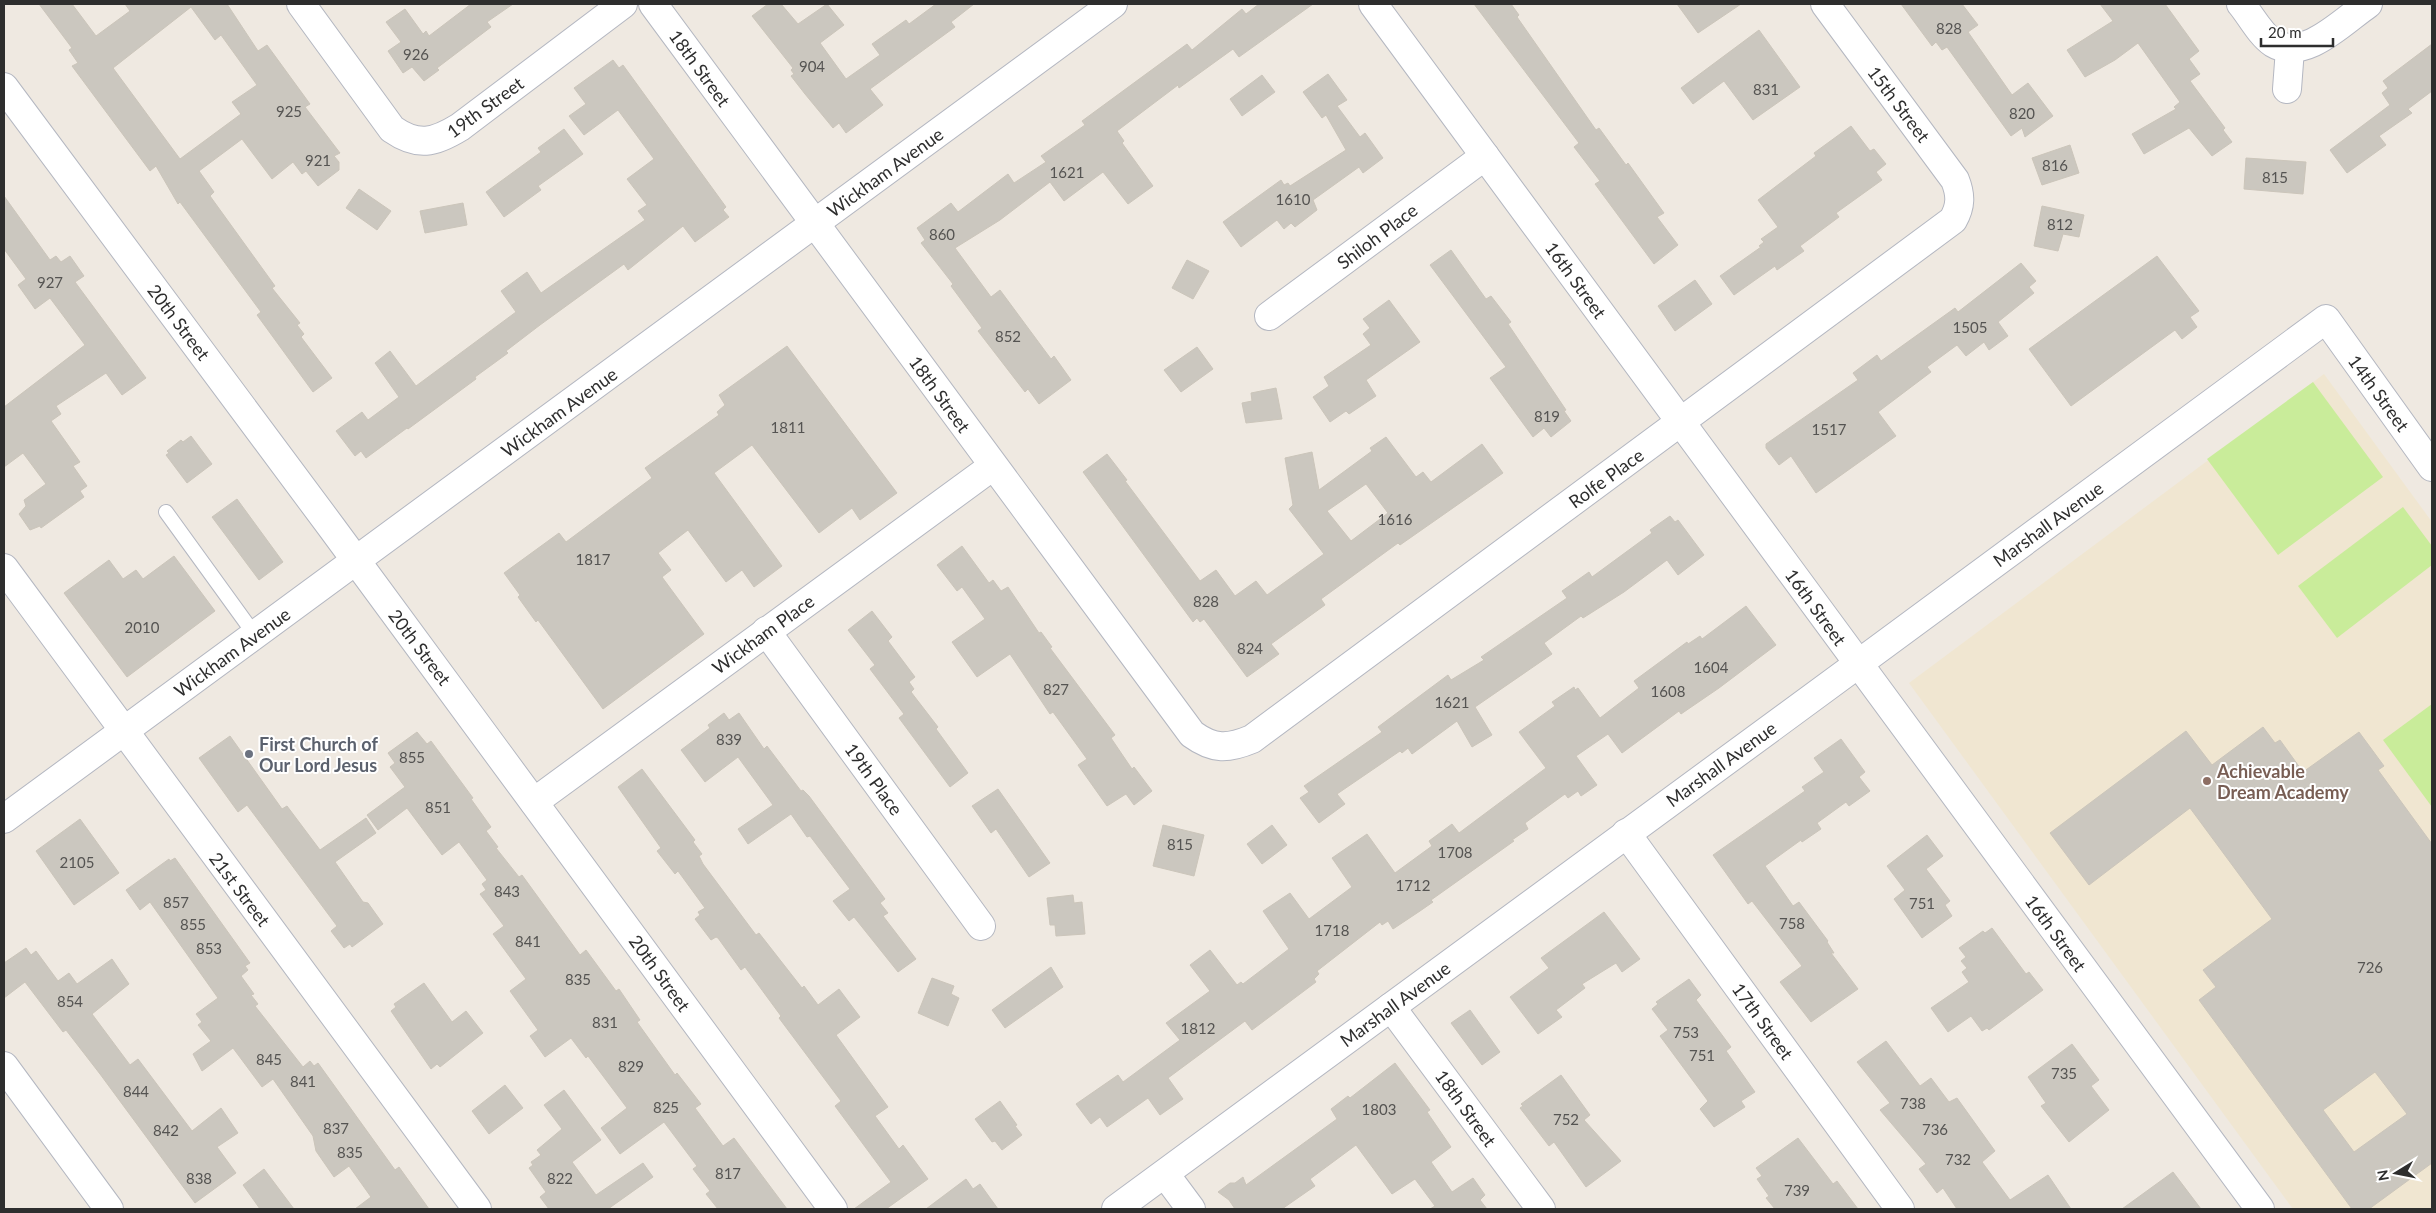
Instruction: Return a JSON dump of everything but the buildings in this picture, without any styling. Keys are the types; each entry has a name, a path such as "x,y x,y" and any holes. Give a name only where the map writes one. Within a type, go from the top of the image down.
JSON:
{"street":[{"name":"19th Street","path":"301,4 392,129 403,137 420,142 442,138 460,128 623,4"},
{"name":"18th Street","path":"653,4 1192,734 1206,744 1221,747 1237,746 1248,741"},
{"name":"Wickham Avenue","path":"4,819 1113,4"},
{"name":"16th Street","path":"1372,4 2260,1209"},
{"name":"15th Street","path":"1825,4 1955,180 1960,193 1958,210"},
{"path":"2242,4 2265,36 2274,43 2290,49 2309,46 2368,4"},
{"path":"2287,88 2290,49"},
{"name":"20th Street","path":"4,87 833,1209"},
{"name":"Shiloh Place","path":"1269,316 1485,156"},
{"name":"Rolfe Place","path":"1248,741 1942,229 1953,220 1958,210"},
{"name":"14th Street","path":"2326,319 2432,467"},
{"name":"Marshall Avenue","path":"1116,1209 2326,319"},
{"name":"Wickham Place","path":"534,802 993,466"},
{"name":"21st Street","path":"4,568 477,1209"},
{"name":"19th Place","path":"766,631 981,926"},
{"name":"17th Street","path":"1626,833 1900,1209"},
{"name":"18th Street","path":"1392,1007 1541,1209"},
{"path":"4,1066 109,1209"},
{"path":"1165,1174 1191,1209"}],"lane":[{"path":"166,512 255,635"}],"shaded area":[{"name":"Achievable Dream Academy","path":"2324,374 2432,522 2432,1209 2293,1209 1909,683"}],"green space":[{"path":"2313,382 2383,477 2278,555 2207,459"},
{"path":"2403,507 2432,546 2432,565 2337,638 2298,586"},
{"path":"2432,704 2432,807 2383,740"}],"place":[{"name":"First Church of Our Lord Jesus","path":"249,754"},
{"name":"Achievable Dream Academy","path":"2207,781"}]}
